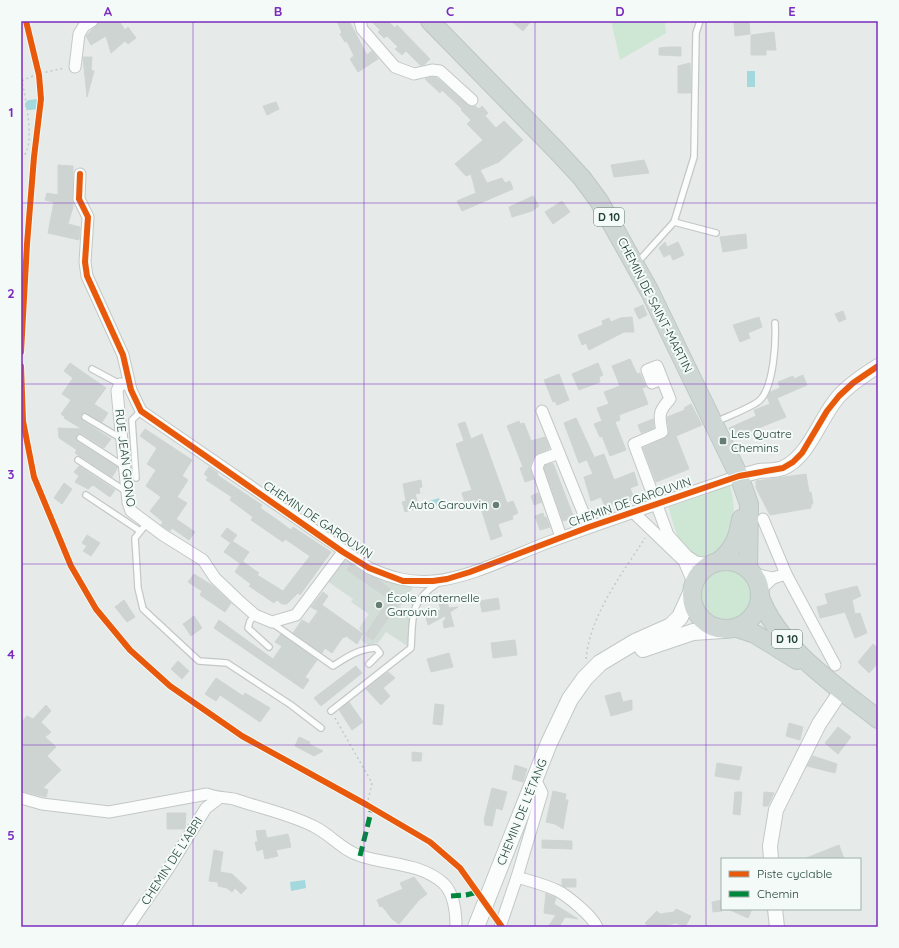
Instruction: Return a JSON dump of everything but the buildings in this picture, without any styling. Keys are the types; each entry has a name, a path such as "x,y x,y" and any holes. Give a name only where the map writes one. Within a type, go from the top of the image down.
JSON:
{"main road":[{"name":"CHEMIN DE SAINT-MARTIN","path":"430,21 556,150 582,178 599,201 636,265 714,423 740,480"},
{"name":"D 10","path":"715,563 729,553 736,543 741,518 740,480"},
{"name":"D 10","path":"740,480 749,504 755,583 766,614 776,628 828,670 841,691 878,719"},
{"path":"715,563 739,563 755,583 758,607 753,616 746,623 730,629 713,628 703,622 696,614 692,604 692,587 700,572 715,563"},
{"name":"CHEMIN DE L’ÉTANG","path":"476,927 558,722 570,699 585,678 600,663 617,652 671,626 680,617 692,587"},
{"name":"D 10","path":"730,629 755,634 828,670"},
{"name":"CHEMIN DE L’ÉTANG","path":"570,699 600,672 632,654 652,645 693,632 730,629"}],"street":[{"path":"75,67 79,34 84,26 92,21"},
{"path":"360,21 362,29 395,67 414,74 432,70 440,71 472,100"},
{"path":"80,174 80,199 88,217 85,262 87,276 123,355 124,384 141,411"},
{"path":"740,480 761,471 772,471 783,468 793,462 802,453 827,411 839,396 853,383 878,366"},
{"path":"662,379 670,399 661,409 659,417 662,432 634,444 668,536 687,556 696,562 715,563"},
{"name":"RUE JEAN GIONO","path":"124,384 117,392 131,511 143,527 163,535 203,560 215,578 256,615 272,622"},
{"name":"CHEMIN DE GAROUVIN","path":"141,411 343,552 369,568 403,581 443,580 470,572 561,537 656,504 740,480"},
{"path":"542,411 590,527"},
{"path":"559,453 540,460 537,468 561,537"},
{"path":"633,512 684,561 692,587"},
{"path":"763,519 828,670"},
{"path":"272,622 296,615 343,552"},
{"path":"755,583 786,574"},
{"path":"755,583 773,578"},
{"path":"771,858 770,846 776,810 818,724 841,691"},
{"path":"500,927 517,877 542,793 535,779"},
{"path":"21,798 42,804 109,812 207,794 218,799 226,797 234,799 314,826 347,850 360,856 400,864 436,878 445,885 451,896 454,907 456,927"},
{"name":"CHEMIN DE L'ABRI","path":"128,927 168,870 206,808 218,799"},
{"path":"517,877 557,890 595,922 597,927"},
{"path":"775,910 777,927"}],"lane":[{"path":"636,265 674,222 694,157 696,33 700,21"},
{"path":"674,222 716,232"},
{"path":"714,423 760,400 767,389 773,363 775,322"},
{"path":"92,369 124,384"},
{"path":"136,478 132,420 141,411"},
{"path":"85,417 122,439"},
{"path":"80,438 125,467"},
{"path":"78,460 128,492"},
{"path":"86,495 143,527 135,538 138,588 143,609 199,661 228,663 291,705 321,728"},
{"path":"331,711 412,648 415,607 419,598 443,580"},
{"path":"256,615 250,621 248,628 269,647"},
{"path":"272,622 333,666 351,654 366,649 376,648 380,653 369,664"}],"path":[{"path":"21,158 24,156 28,148 28,112 22,81 31,76 39,76 75,67"},
{"path":"585,678 587,650 598,618 617,581 651,529"},
{"path":"331,711 372,784 366,805"}],"shaded area":[{"name":"École maternelle Garouvin","path":"348,560 385,580 397,584 414,586 400,607 410,614 409,647 386,632 378,643 368,645 361,640 364,635 359,628 369,614 351,602 353,599 327,581 342,561"}],"green space":[{"path":"611,21 665,21 666,33 620,60"},
{"path":"729,483 733,498 734,512 731,541 716,553 705,557 695,556 682,544 677,535 668,505 709,494 708,491"},
{"path":"721,568 731,568 741,572 749,580 753,590 753,600 749,610 741,618 731,622 721,622 711,618 703,610 699,600 699,590 703,580 711,572"}],"water":[{"path":"747,71 755,71 755,87 747,87"},
{"path":"439,498 441,505 425,510 423,503"},
{"path":"305,880 306,888 291,891 290,882"}],"waterway":[{"path":"30,105 38,104"}],"marked path":[{"path":"360,856 372,808"},
{"path":"451,896 466,895 478,892"}],"cycle path":[{"path":"21,352 27,244 34,157 41,99 39,75 26,21"},
{"path":"80,174 79,199 88,217 85,262 87,276 123,355 131,390 141,411 343,552 369,568 403,581 433,581 447,579 470,572 589,527 739,476 783,468 793,462 802,453 827,411 839,396 853,383 878,366"},
{"path":"21,366 23,421 34,477 71,566 96,609 130,650 170,686 242,736 367,805 430,842 460,868 502,927"}],"place":[{"name":"Les Quatre Chemins","path":"723,441"},
{"name":"Auto Garouvin","path":"496,505"},
{"name":"École maternelle Garouvin","path":"379,605"}]}
